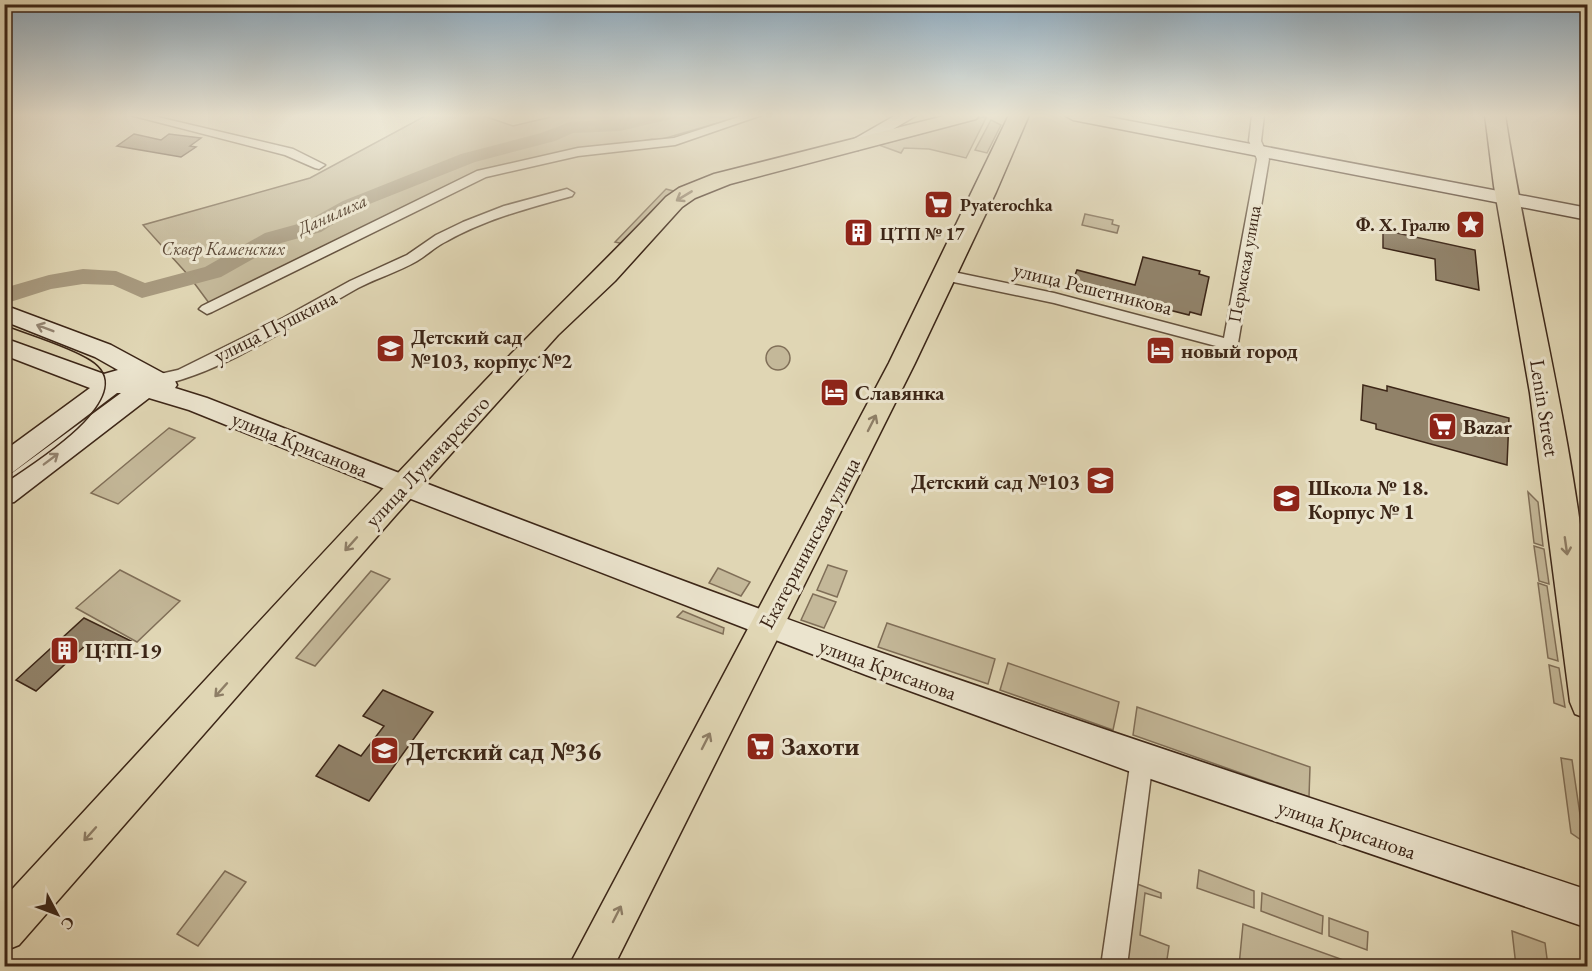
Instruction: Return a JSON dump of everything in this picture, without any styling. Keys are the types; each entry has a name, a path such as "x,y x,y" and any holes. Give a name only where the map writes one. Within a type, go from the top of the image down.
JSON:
{"main road":[{"name":"улица Луначарского","path":"4,930 549,329 606,276 677,200 722,180 797,160"},
{"name":"Екатерининская улица","path":"591,966 766,623 867,433 1000,160"},
{"path":"1315,160 1587,214"},
{"name":"Lenin Street","path":"1506,160 1516,200 1530,215 1587,550"},
{"name":"Lenin Street","path":"1513,160 1516,200 1587,702"},
{"name":"улица Крисанова","path":"4,312 87,344 146,378 198,404 405,486 766,623 1142,759 1587,909"},
{"path":"4,346 83,377 112,384"},
{"name":"улица Пушкина","path":"4,465 112,384 146,378"},
{"name":"улица Пушкина","path":"4,494 146,378"}],"street":[{"path":"308,160 319,165"},
{"path":"207,309 483,174 542,160"},
{"name":"Пермская улица","path":"1231,345 1263,160"},
{"name":"улица Пушкина","path":"146,378 182,375 288,322 349,287 412,258 455,231 494,214 567,193"},
{"name":"улица Решетникова","path":"944,276 1054,298 1231,345"},
{"path":"1114,966 1142,759"}],"green space":[{"name":"Сквер Каменских","path":"343,160 544,160 480,173 209,303 189,276 143,225 310,178"},
{"path":"666,189 677,192 624,244 615,242"},
{"path":"1085,214 1113,220 1112,224 1119,226 1117,233 1082,225"},
{"path":"778,346 787,349 790,358 787,367 778,370 769,367 766,358 769,349"},
{"path":"169,428 195,438 118,504 91,493"},
{"path":"1528,492 1538,502 1543,546 1534,543"},
{"path":"1534,546 1544,549 1549,584 1539,581"},
{"path":"828,565 847,571 837,597 817,590"},
{"path":"718,568 750,582 741,596 709,583"},
{"path":"120,570 180,601 137,642 76,608"},
{"path":"371,571 390,579 315,666 296,658"},
{"path":"1538,583 1547,586 1558,661 1548,658"},
{"path":"813,594 836,602 824,628 801,620"},
{"path":"683,611 724,628 723,634 677,617"},
{"path":"887,623 995,659 988,684 878,647"},
{"path":"1008,663 1119,702 1113,730 1000,690"},
{"path":"1549,665 1559,668 1565,707 1554,703"},
{"path":"1137,707 1310,767 1309,797 1133,735"},
{"path":"1561,758 1572,760 1584,842 1571,833"},
{"path":"1199,870 1254,891 1254,908 1197,888"},
{"path":"225,871 246,882 198,946 177,934"},
{"path":"1132,882 1161,893 1161,898 1145,893 1140,935 1169,946 1166,966 1119,966"},
{"path":"1262,893 1323,916 1322,934 1261,911"},
{"path":"1329,918 1368,932 1367,950 1329,936"},
{"path":"1243,924 1360,966 1239,966"},
{"path":"1512,931 1545,943 1548,966 1516,966"}],"building":[{"path":"1383,230 1475,250 1479,290 1436,280 1435,259 1383,248"},
{"path":"1143,257 1200,271 1199,274 1209,277 1201,315 1190,312 1189,315 1071,285 1077,270 1135,285"},
{"name":"Bazar","path":"1363,385 1387,391 1387,386 1509,418 1507,465 1376,429 1376,424 1361,420"},
{"name":"ЦТП-19","path":"84,618 131,641 114,657 87,644 36,691 16,680"},
{"name":"Детский сад №36","path":"383,690 433,712 369,801 316,776 339,745 361,756 384,726 363,716"}],"waterway":[{"name":"Данилиха","path":"4,297 33,286 66,278 83,276 116,278 142,291 213,272 273,238 313,227 350,205 462,160"}],"tram line":[{"path":"4,325 81,355 90,360 104,375 104,392 94,410 78,428 36,462 4,483"}],"place":[{"name":"Pyaterochka","path":"939,204"},
{"name":"Ф. Х. Гралю","path":"1471,224"},
{"name":"ЦТП № 17","path":"859,233"},
{"name":"Детский сад №103, корпус №2","path":"390,348"},
{"name":"новый город","path":"1160,350"},
{"name":"Славянка","path":"834,392"},
{"name":"Bazar","path":"1442,426"},
{"name":"Детский сад №103","path":"1101,481"},
{"name":"Школа № 18. Корпус № 1","path":"1287,499"},
{"name":"ЦТП-19","path":"64,650"},
{"name":"Захоти","path":"760,746"},
{"name":"Детский сад №36","path":"385,751"}]}
